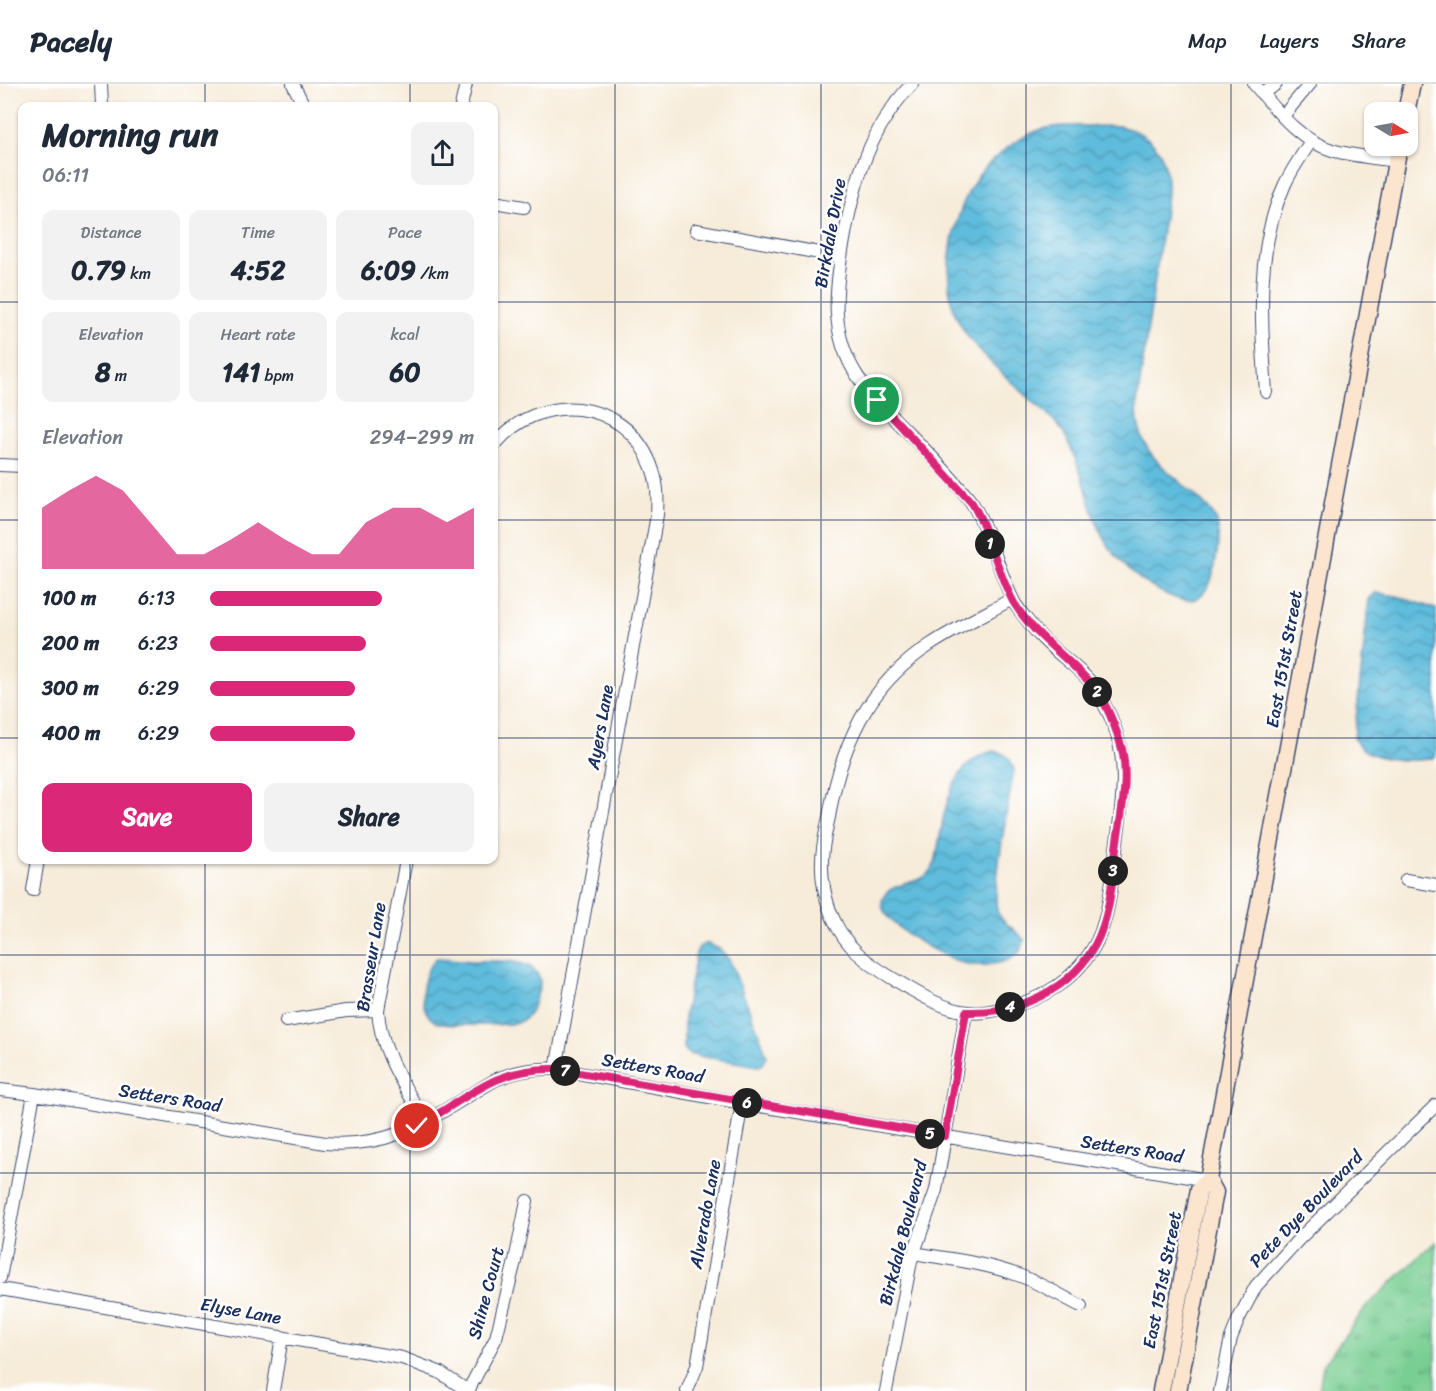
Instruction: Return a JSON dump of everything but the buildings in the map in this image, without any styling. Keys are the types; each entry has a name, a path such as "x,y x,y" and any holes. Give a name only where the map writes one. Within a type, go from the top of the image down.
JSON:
{"street":[{"path":"101,84 102,102"},
{"path":"293,84 302,102"},
{"path":"462,102 466,84"},
{"path":"892,84 908,89"},
{"path":"1276,84 1258,89 1294,128 1311,141 1331,150 1364,151"},
{"path":"1283,116 1310,84"},
{"path":"1406,102 1408,84"},
{"path":"1408,102 1412,84"},
{"name":"Birkdale Drive","path":"908,89 879,127 861,166 850,207 836,294 836,314 843,346 858,376 972,503 980,516 1012,599 1042,638 1094,687 1104,703 1120,743 1124,763 1122,806 1108,907 1096,943 1073,973 1059,985 1024,1004 982,1012 966,1012"},
{"path":"1266,392 1262,332 1262,281 1271,225 1286,181 1311,141"},
{"name":"East 151st Street","path":"1161,1391 1199,1189 1208,1180 1397,156"},
{"path":"498,203 524,207"},
{"path":"696,230 841,257"},
{"name":"Ayers Lane","path":"498,440 518,422 539,412 557,408 572,408 599,414 625,429 644,451 652,466 658,498 556,1069"},
{"path":"0,465 18,466"},
{"path":"966,1012 911,989 865,961 852,948 833,918 827,897 822,861 834,784 840,764 857,722 872,700 890,678 924,649 1012,599"},
{"path":"33,890 37,864"},
{"name":"Brasseur Lane","path":"405,864 378,1010 383,1045 425,1122"},
{"path":"1406,880 1436,885"},
{"path":"286,1021 346,1011 378,1010"},
{"name":"Birkdale Boulevard","path":"886,1391 914,1253 936,1190 966,1012"},
{"name":"Setters Road","path":"0,1090 342,1144 360,1144 395,1136 425,1122 497,1078 523,1070 556,1069 742,1103 1208,1180"},
{"path":"0,1278 34,1094"},
{"name":"Alverado Lane","path":"687,1391 697,1366 742,1103"},
{"name":"Pete Dye Boulevard","path":"1220,1391 1231,1338 1246,1302 1256,1286 1299,1239 1436,1105"},
{"name":"East 151st Street","path":"1178,1391 1215,1192 1208,1180"},
{"name":"Shine Court","path":"468,1391 496,1338 527,1201"},
{"path":"914,1253 988,1266 1022,1276 1081,1306"},
{"name":"Elyse Lane","path":"0,1289 412,1360 439,1372 468,1391"},
{"path":"273,1391 282,1337"}],"green space":[{"path":"1436,1241 1436,1391 1319,1391 1323,1365 1366,1307"}],"water":[{"path":"1067,126 1118,126 1133,130 1153,144 1160,153 1167,176 1166,203 1137,404 1138,422 1142,437 1156,460 1208,508 1217,522 1217,554 1212,578 1199,597 1186,601 1153,588 1116,556 1099,529 1071,447 1063,432 1051,417 993,365 973,343 958,320 949,287 951,248 961,209 968,192 989,164 1013,144 1039,130"},
{"path":"1375,593 1397,596 1436,609 1436,756 1433,758 1401,760 1377,756 1359,746 1354,738 1369,599"},
{"path":"993,751 1007,756 1014,770 998,867 996,903 1000,917 1024,940 1017,955 1003,962 974,965 954,960 915,939 891,920 884,910 882,901 888,891 924,877 930,871 935,863 944,813 955,782 965,768 977,758"},
{"path":"706,943 720,949 730,961 767,1057 759,1066 693,1055 684,1048 684,1018 696,953 699,947"},
{"path":"437,958 514,962 532,968 538,974 540,983 530,1012 514,1024 460,1025 434,1021 426,1010 422,991 427,971"}],"route":[{"path":"417,1126 497,1078 537,1068 556,1069 742,1103 945,1136 966,1012 982,1012 1024,1004 1042,996 1073,973 1096,943 1108,907 1122,806 1124,763 1112,721 1094,687 1042,638 1015,604 1005,584 980,516 972,503 877,400"}]}
